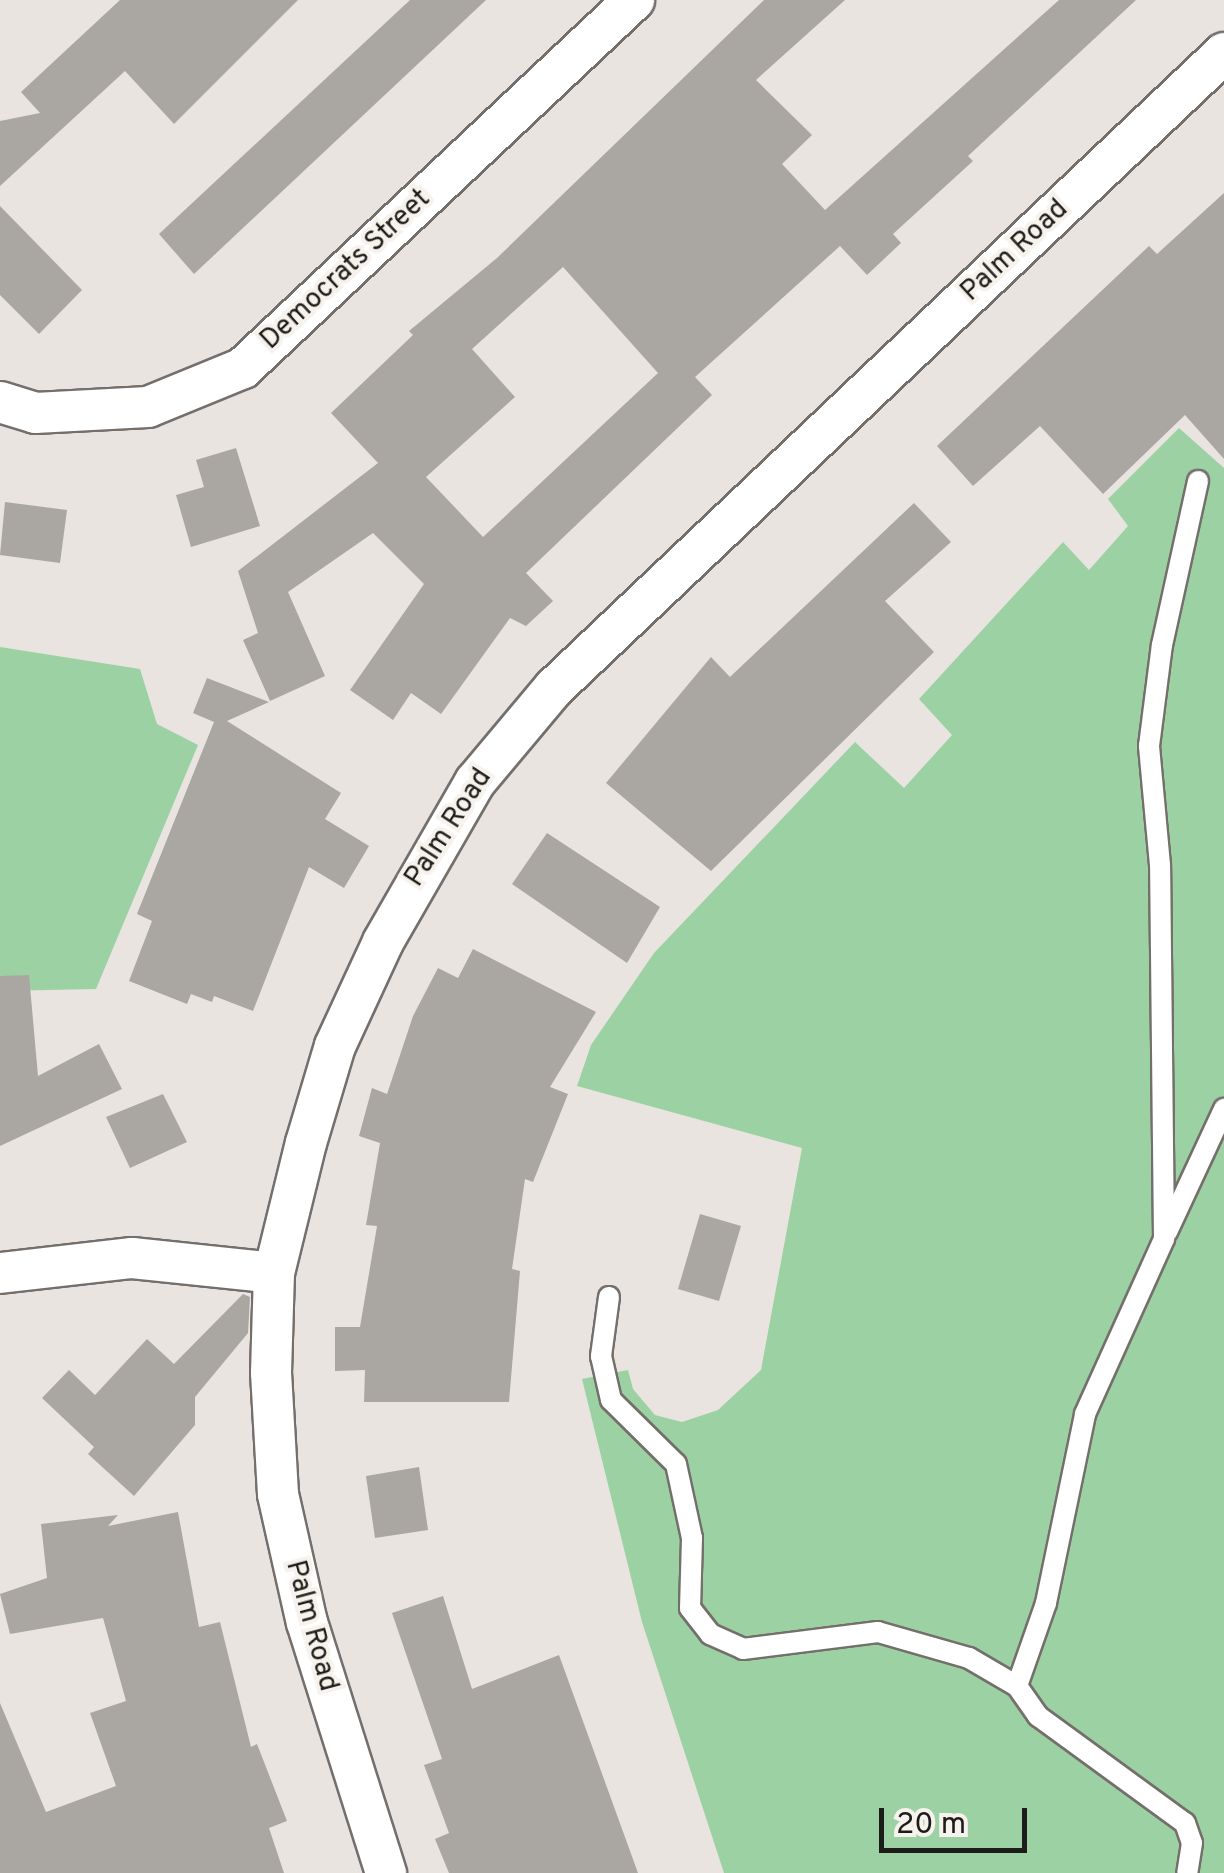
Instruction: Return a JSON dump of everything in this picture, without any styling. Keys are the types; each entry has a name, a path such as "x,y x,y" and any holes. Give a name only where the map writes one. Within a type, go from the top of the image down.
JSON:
{"street":[{"name":"Democrats Street","path":"0,402 35,413 148,406 242,368 634,0"},
{"name":"Palm Road","path":"386,1873 307,1623 278,1494 274,1273 336,1046 404,898 475,782 554,688 1224,53"},
{"path":"0,1273 132,1258 274,1273"}],"lane":[{"path":"1164,1239 1160,865 1149,746 1162,645 1198,482"},
{"path":"1018,1686 1054,1567 1085,1414 1224,1109"},
{"path":"609,1297 601,1356 610,1400 676,1464 692,1538 690,1608 710,1634 744,1649 878,1632 969,1658 1018,1686 1038,1716 1185,1823 1192,1843 1187,1873"}],"green space":[{"path":"1179,428 1224,468 1224,1873 724,1873 642,1622 582,1379 628,1370 633,1389 655,1415 682,1422 718,1410 761,1370 802,1148 577,1086 591,1045 654,953 855,742 904,788 952,735 919,699 1063,542 1089,570 1128,526 1108,499"},
{"path":"0,647 140,669 157,724 198,745 96,989 0,991"}],"building":[{"path":"120,0 298,0 174,124 125,71 0,186 0,121 40,113 21,92"},
{"path":"410,0 486,0 194,274 159,234"},
{"path":"764,0 845,0 756,80 812,135 782,164 825,210 1059,0 1136,0 968,156 973,161 893,234 901,243 867,275 840,246 695,377 712,395 526,573 553,601 526,626 510,618 441,714 411,693 393,720 350,690 424,584 373,533 288,592 325,676 270,701 243,640 258,633 238,571 378,463 331,413 413,335 409,331 497,258","holes":["563,267 658,373 483,537 426,477 515,397 472,349"]},
{"path":"1224,193 1224,459 1185,415 1103,494 1040,426 973,486 937,446 1149,246 1157,254"},
{"path":"0,206 82,290 39,334 0,295"},
{"path":"236,448 260,526 191,547 176,495 204,487 196,460"},
{"path":"5,502 67,510 60,563 0,555"},
{"path":"914,503 951,542 885,601 934,652 711,871 606,783 711,657 730,677"},
{"path":"207,678 269,702 227,721 341,793 325,819 369,846 344,888 309,867 253,1011 214,996 212,1002 191,994 187,1004 129,981 152,921 137,914 214,722 193,713"},
{"path":"547,833 660,907 627,963 512,884"},
{"path":"473,949 596,1012 550,1087 568,1094 533,1182 525,1179 512,1269 520,1271 509,1402 364,1402 365,1370 335,1371 335,1327 360,1327 377,1226 366,1225 380,1143 359,1136 372,1088 387,1094 413,1016 438,968 458,978"},
{"path":"29,975 38,1076 99,1044 122,1089 0,1146 0,976"},
{"path":"163,1094 187,1142 130,1168 106,1117"},
{"path":"700,1214 741,1226 719,1301 678,1289"},
{"path":"243,1294 250,1297 248,1333 195,1397 195,1425 134,1496 88,1454 94,1447 42,1398 69,1370 95,1395 147,1339 174,1364"},
{"path":"419,1467 428,1530 375,1538 366,1476"},
{"path":"178,1512 199,1627 220,1622 251,1747 257,1744 287,1821 269,1828 284,1873 0,1873 0,1703 46,1812 116,1786 90,1713 126,1701 103,1618 10,1634 0,1594 47,1578 41,1524 118,1515 108,1526"},
{"path":"443,1596 472,1689 559,1655 638,1873 449,1873 435,1839 449,1833 424,1765 442,1759 392,1613"}]}
